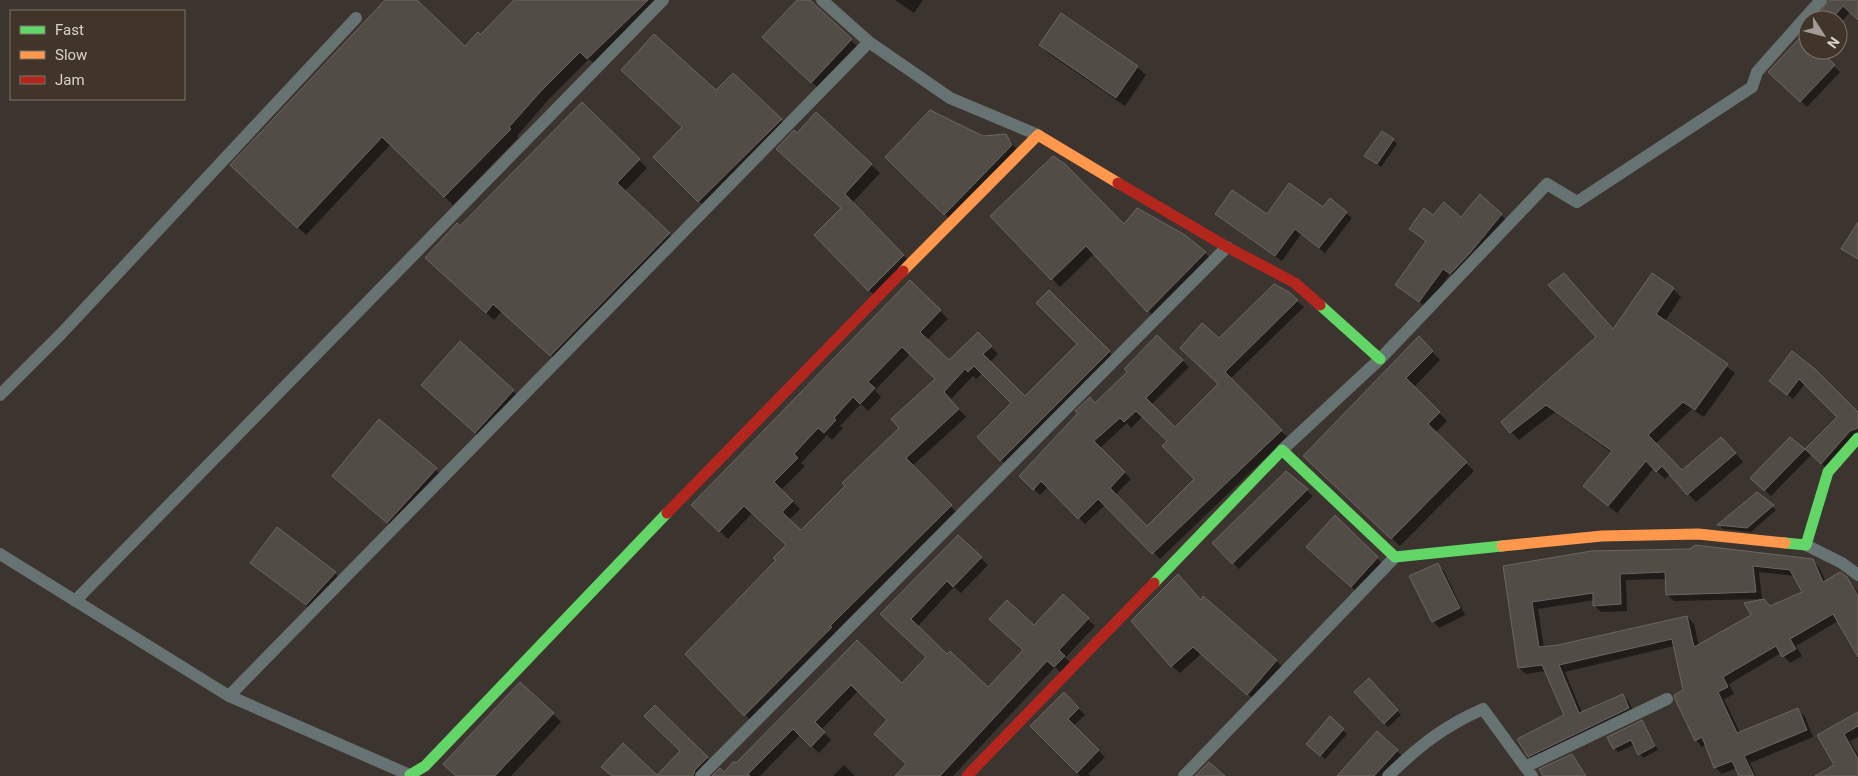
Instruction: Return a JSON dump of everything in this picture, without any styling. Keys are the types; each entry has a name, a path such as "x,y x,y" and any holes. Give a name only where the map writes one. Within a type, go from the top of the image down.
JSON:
{"street":[{"path":"75,601 663,0"},
{"path":"822,0 869,42 950,98 1038,135 1227,247 1295,283 1380,359"},
{"path":"967,776 1282,450 1380,359 1547,184 1577,202 1752,87 1757,72 1821,0"},
{"path":"0,395 61,334 356,18"},
{"path":"229,696 869,42"},
{"path":"0,554 229,696 411,776 425,766 791,384 1038,135"},
{"path":"701,776 1227,247"},
{"path":"1806,544 1828,472 1858,438"},
{"path":"1282,450 1394,557"},
{"path":"1184,776 1394,557 1602,536 1698,534 1806,544 1842,563 1858,575"},
{"path":"1388,776 1418,746 1459,720 1483,709 1529,772 1667,698"}],"building":[{"path":"385,0 417,0 465,46 478,32 480,35 514,0 648,0 587,59 580,52 541,91 509,127 511,129 444,197 382,137 297,228 230,165"},
{"path":"797,0 810,0 852,39 811,83 762,37"},
{"path":"1829,0 1858,0 1858,20 1843,6 1840,10 1822,10"},
{"path":"1061,13 1138,66 1116,98 1039,45"},
{"path":"654,34 716,90 733,73 782,119 698,202 653,157 682,127 621,70"},
{"path":"1798,40 1798,60 1830,60 1835,65 1800,102 1768,72"},
{"path":"582,102 640,159 617,183 670,233 550,356 493,304 486,313 425,258 457,223 460,226"},
{"path":"930,110 983,136 1006,134 1012,145 944,215 885,157"},
{"path":"816,112 872,164 845,194 904,255 868,291 814,235 841,208 776,149 794,130 797,133"},
{"path":"1382,131 1394,139 1377,164 1364,156"},
{"path":"1053,156 1065,164 1124,224 1137,208 1185,235 1206,252 1147,312 1086,246 1051,280 990,216"},
{"path":"1289,183 1323,207 1330,198 1347,212 1319,248 1295,229 1275,256 1215,214 1232,190 1267,214"},
{"path":"1480,194 1502,214 1470,253 1450,274 1443,269 1419,302 1395,285 1426,241 1409,229 1424,208 1433,215 1444,202 1461,217"},
{"path":"1858,222 1858,259 1841,249"},
{"path":"1564,273 1613,329 1652,273 1674,288 1656,314 1728,364 1695,410 1683,402 1648,435 1682,470 1721,437 1736,453 1687,495 1662,466 1656,472 1646,461 1608,506 1583,486 1612,451 1546,405 1510,433 1501,422 1596,337 1548,285"},
{"path":"910,280 941,310 920,332 949,360 978,332 992,346 983,354 1025,396 1077,344 1036,303 1049,290 1110,351 1000,461 977,437 1011,403 974,366 968,372 965,369 944,392 959,409 906,458 952,505 830,626 832,627 744,716 685,654 776,560 773,558 786,545 744,506 719,532 691,505","holes":["902,347 935,379 891,419 899,428 842,483 845,486 801,530 782,512 793,501 774,482 798,458 794,454 818,428 824,433 836,420 834,418 853,397 860,404 875,388 868,382"]},
{"path":"1274,284 1289,292 1298,300 1225,372 1282,430 1152,554 1098,499 1078,519 1041,481 1033,490 1019,476 1078,413 1075,411 1090,397 1095,403 1127,372 1124,369 1157,335 1183,360 1146,398 1175,427 1218,384 1180,348 1202,323 1219,338","holes":["1136,411 1167,441 1162,446 1194,479 1147,526 1110,488 1125,472 1094,441 1120,418 1124,422"]},
{"path":"1419,336 1433,351 1406,378 1440,412 1428,424 1467,462 1391,539 1303,456"},
{"path":"460,341 514,390 475,433 421,385"},
{"path":"1792,351 1815,369 1858,412 1858,428 1850,431 1821,464 1805,449 1837,417 1799,379 1787,395 1769,381"},
{"path":"379,419 437,468 387,523 332,476"},
{"path":"1790,437 1805,449 1764,491 1750,478"},
{"path":"1286,471 1308,489 1232,564 1212,543"},
{"path":"1757,492 1774,505 1747,528 1717,525"},
{"path":"1335,515 1378,557 1351,587 1306,547"},
{"path":"277,527 336,572 306,605 250,563"},
{"path":"958,535 982,557 953,587 947,581 911,619 947,654 950,651 988,687 1023,650 989,619 1007,600 1034,625 1063,594 1089,618 1059,650 1065,656 1054,667 1047,661 940,776 895,776 906,764 874,734 887,720 851,685 815,722 825,732 811,747 793,729 748,774 750,776 712,776 720,768 724,772 734,761 736,763 857,640 902,683 926,657 880,614"},
{"path":"1695,545 1813,559 1823,582 1840,572 1847,577 1858,596 1858,657 1833,614 1790,639 1796,649 1782,657 1776,646 1723,677 1728,687 1718,692 1737,733 1798,708 1807,730 1744,756 1754,776 1739,776 1732,761 1714,768 1702,737 1695,741 1675,699 1674,695 1683,690 1672,639 1559,665 1579,713 1623,694 1629,708 1528,757 1517,739 1564,715 1542,665 1518,668 1503,566 1591,551 1690,549","holes":["1753,566 1790,570 1802,592 1770,606 1764,599 1744,603 1751,615 1694,647 1687,616 1558,645 1539,647 1532,602 1593,593 1593,606 1621,604 1620,574 1665,572 1666,595 1756,592"]},
{"path":"1438,563 1460,608 1432,622 1409,576"},
{"path":"1178,574 1201,600 1203,596 1277,660 1247,695 1193,647 1171,667 1131,621"},
{"path":"1369,678 1398,710 1384,724 1354,692"},
{"path":"520,682 554,713 495,776 456,776 443,764"},
{"path":"1064,692 1079,708 1068,719 1099,750 1077,773 1030,726"},
{"path":"655,705 708,757 695,770 693,776 612,776 601,767 623,743 657,775 680,751 644,716"},
{"path":"1858,712 1858,726 1844,734 1858,759 1858,776 1815,776 1834,765 1817,735"},
{"path":"1330,716 1344,729 1320,756 1306,744"},
{"path":"1642,720 1655,746 1638,755 1631,740 1613,749 1607,737"},
{"path":"1377,731 1398,750 1374,776 1337,776"},
{"path":"1572,754 1586,776 1543,776 1539,769"},
{"path":"1209,762 1225,776 1195,776"}],"traffic: fast":[{"path":"1320,305 1380,359"},
{"path":"1785,543 1806,545 1828,472 1858,438"},
{"path":"1154,583 1282,450 1395,557 1502,546"},
{"path":"410,775 425,766 667,513"}],"traffic: slow":[{"path":"903,271 1038,135 1118,183"},
{"path":"1502,546 1602,536 1698,534 1785,543"}],"traffic: jam":[{"path":"1118,183 1227,247 1295,283 1320,305"},
{"path":"667,513 903,271"},
{"path":"967,776 1154,583"}]}
